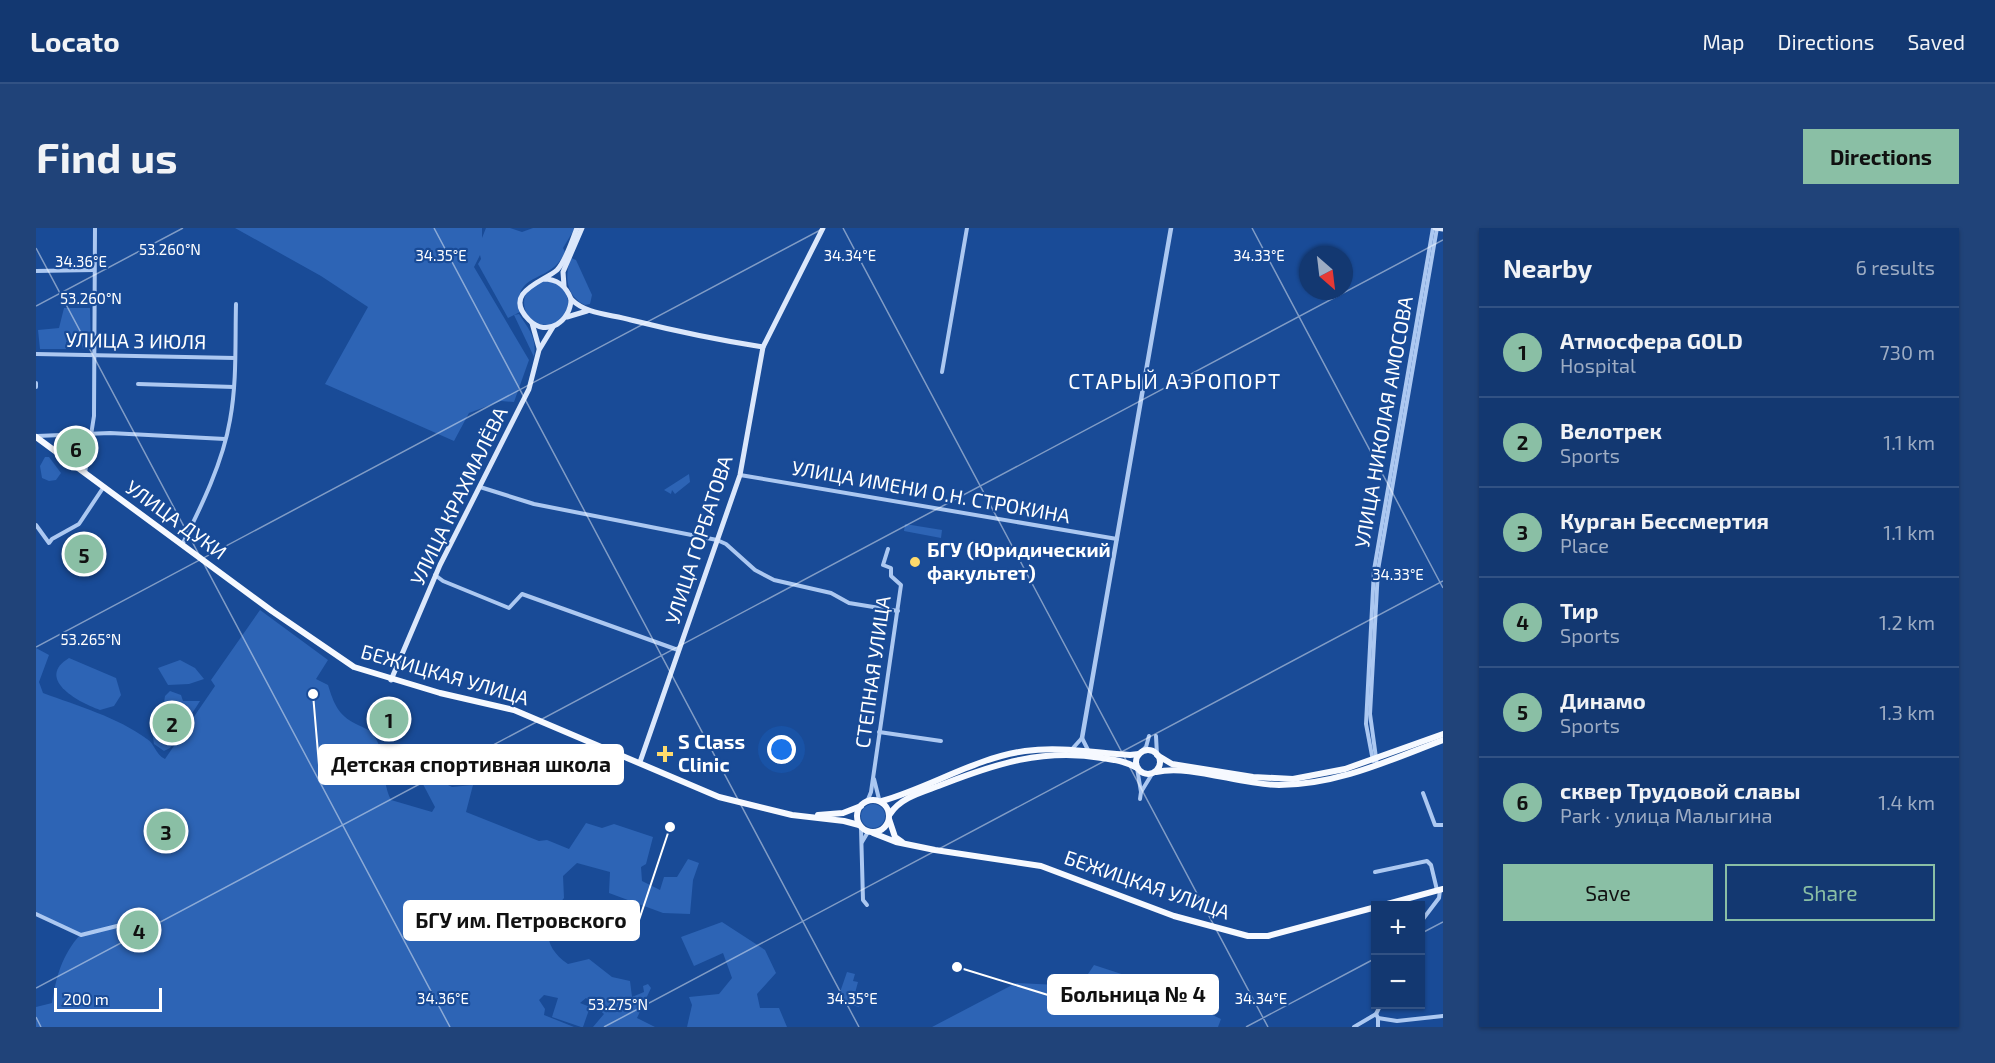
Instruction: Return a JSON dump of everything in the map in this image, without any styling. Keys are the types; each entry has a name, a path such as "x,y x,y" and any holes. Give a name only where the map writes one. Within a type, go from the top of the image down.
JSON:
{"main road":[{"path":"577,228 561,270 564,286 570,299 588,311 663,329 763,347"},
{"path":"539,350 532,323 524,313 523,297 532,283 561,270 582,228"},
{"name":"УЛИЦА ГОРБАТОВА","path":"640,762 740,475 763,347 824,228"},
{"path":"1435,228 1443,229"},
{"path":"543,279 556,281 564,286"},
{"path":"566,318 570,299"},
{"name":"УЛИЦА КРАХМАЛЁВА","path":"391,680 435,575 529,389 539,350 553,327 566,318 588,311"},
{"path":"532,323 542,327 553,327"},
{"name":"УЛИЦА ДУКИ","path":"36,437 297,628"},
{"name":"БЕЖИЦКАЯ УЛИЦА","path":"297,628 354,667 391,680 514,710 719,797 758,806"},
{"path":"758,806 860,827 870,833 881,829 889,816 904,800 994,765 1026,757 1084,755 1127,762 1142,773 1176,770 1279,785 1328,780 1443,734"},
{"path":"758,806 817,815 843,813 1008,754 1072,749 1130,756 1146,750 1172,764 1273,779 1326,774 1375,762 1443,740"},
{"path":"1137,768 1136,761 1139,754"},
{"path":"1154,773 1160,761 1157,754"},
{"path":"881,800 889,816 895,837 906,844"},
{"path":"860,827 858,815 864,804"},
{"name":"БЕЖИЦКАЯ УЛИЦА","path":"870,833 906,844 1041,866 1174,916 1248,936 1268,936 1371,908"},
{"path":"1399,901 1440,890"}],"street":[{"path":"85,475 92,434 96,355 94,228"},
{"path":"942,372 967,228"},
{"path":"1072,749 1079,744 1082,738 1172,228"},
{"name":"УЛИЦА НИКОЛАЯ АМОСОВА","path":"1375,762 1370,714 1378,570 1435,228"},
{"path":"36,271 94,270"},
{"path":"182,545 225,439 234,387 236,304"},
{"name":"УЛИЦА 3 ИЮЛЯ","path":"36,354 235,358"},
{"path":"138,384 234,387"},
{"path":"36,437 92,434 225,439"},
{"name":"УЛИЦА ИМЕНИ О.Н. СТРОКИНА","path":"740,475 1117,539"},
{"path":"480,487 534,504 717,540 726,544 755,570 774,580 831,594 849,603 898,611"},
{"path":"36,525 49,543 52,539 80,524 103,488"},
{"name":"СТЕПНАЯ УЛИЦА","path":"864,804 873,773 901,585 891,576 891,567 884,565 888,549"},
{"path":"435,575 443,581 509,608 522,594 678,650"},
{"path":"879,732 941,741"},
{"path":"1139,754 1146,747 1149,736"},
{"path":"1156,736 1157,754"},
{"path":"1082,738 1088,750"},
{"path":"1137,768 1140,799"},
{"path":"873,773 881,800"},
{"path":"1141,792 1154,773"},
{"path":"1423,793 1432,821 1436,825 1443,825"},
{"path":"860,827 862,900 867,905"},
{"path":"861,843 870,833"},
{"path":"1376,872 1427,861 1431,865 1440,890 1439,898 1425,916"},
{"path":"36,914 81,934 125,924 148,926"},
{"path":"1378,1027 1377,1016 1380,1009"},
{"path":"1354,1027 1377,1016 1396,1021 1443,1016"}],"shaded area":[{"path":"235,228 482,228 482,238 486,228 510,228 522,232 533,228 575,228 563,248 565,252 559,262 527,283 519,299 520,312 508,318 478,264 481,259 480,255 474,267 529,360 514,402 501,401 469,413 454,441 325,384 368,307 321,276"},
{"path":"571,258 576,260 592,295 590,304 585,305 570,291 567,278"},
{"path":"546,281 561,288 568,303 561,318 546,325 531,318 524,303 531,288"},
{"path":"64,308 90,308 91,348 83,349 81,341 66,342 66,349 40,349 38,330 59,328"},
{"path":"519,314 531,334 535,350 534,357 514,315"},
{"path":"60,437 89,439 83,465 58,443"},
{"path":"45,457 49,457 61,473 56,480 49,481 42,478 40,466"},
{"path":"689,474 690,482 675,494 672,490 671,494 664,490"},
{"path":"905,524 942,530 941,538 904,531"},
{"path":"260,610 328,660 316,679 328,685 341,713 350,721 371,732 377,741 391,800 432,812 435,807 415,769 452,787 473,785 466,812 539,841 547,840 569,849 586,823 602,828 614,824 653,837 646,864 641,867 642,881 660,890 664,877 677,877 688,859 699,863 693,880 690,914 663,913 609,893 610,872 577,863 563,876 564,898 552,915 549,924 549,941 559,957 568,964 589,959 612,977 630,981 632,997 644,992 643,986 648,984 651,988 637,1018 655,1027 593,1027 604,1014 586,998 580,1003 590,1007 583,1027 581,1027 552,1017 558,998 544,995 539,1000 545,1009 544,1015 574,1027 36,1027 36,1007 52,1003 61,967 69,950 80,935 36,914 36,648 49,655 39,682 43,693 123,724 150,741 165,759 215,686 211,680"},
{"path":"69,658 116,678 121,695 114,706 100,710 80,701 63,688 56,673"},
{"path":"180,660 195,668 204,679 189,684 168,685 158,668"},
{"path":"170,691 181,695 183,701 200,701 170,748 164,751 154,744 152,731 162,715 165,696"},
{"path":"873,804 882,807 885,816 882,825 873,828 864,825 861,816 864,807"},
{"path":"722,922 765,950 776,973 757,994 760,1008 779,1008 787,1027 687,1027 692,1005 689,997 719,994 732,978 723,953 694,966 681,937"},
{"path":"1094,965 1158,986 1145,1013 1191,1005 1221,1019 1218,1027 932,1027 1016,983 1080,986"},
{"path":"847,972 855,974 853,981 858,982 855,993 862,996 859,1007 837,1001"}],"place":[{"name":"сквер Трудовой славы","path":"76,448"},
{"name":"Динамо","path":"84,554"},
{"name":"БГУ (Юридический факультет)","path":"915,562"},
{"name":"Детская спортивная школа","path":"313,694"},
{"name":"Атмосфера GOLD","path":"389,719"},
{"name":"Велотрек","path":"172,723"},
{"name":"S Class Clinic","path":"665,754"},
{"name":"БГУ им. Петровского","path":"670,827"},
{"name":"Курган Бессмертия","path":"166,831"},
{"name":"Тир","path":"139,930"},
{"name":"Больница № 4","path":"957,967"}],"district":[{"name":"СТАРЫЙ АЭРОПОРТ","path":"1175,382"}]}
